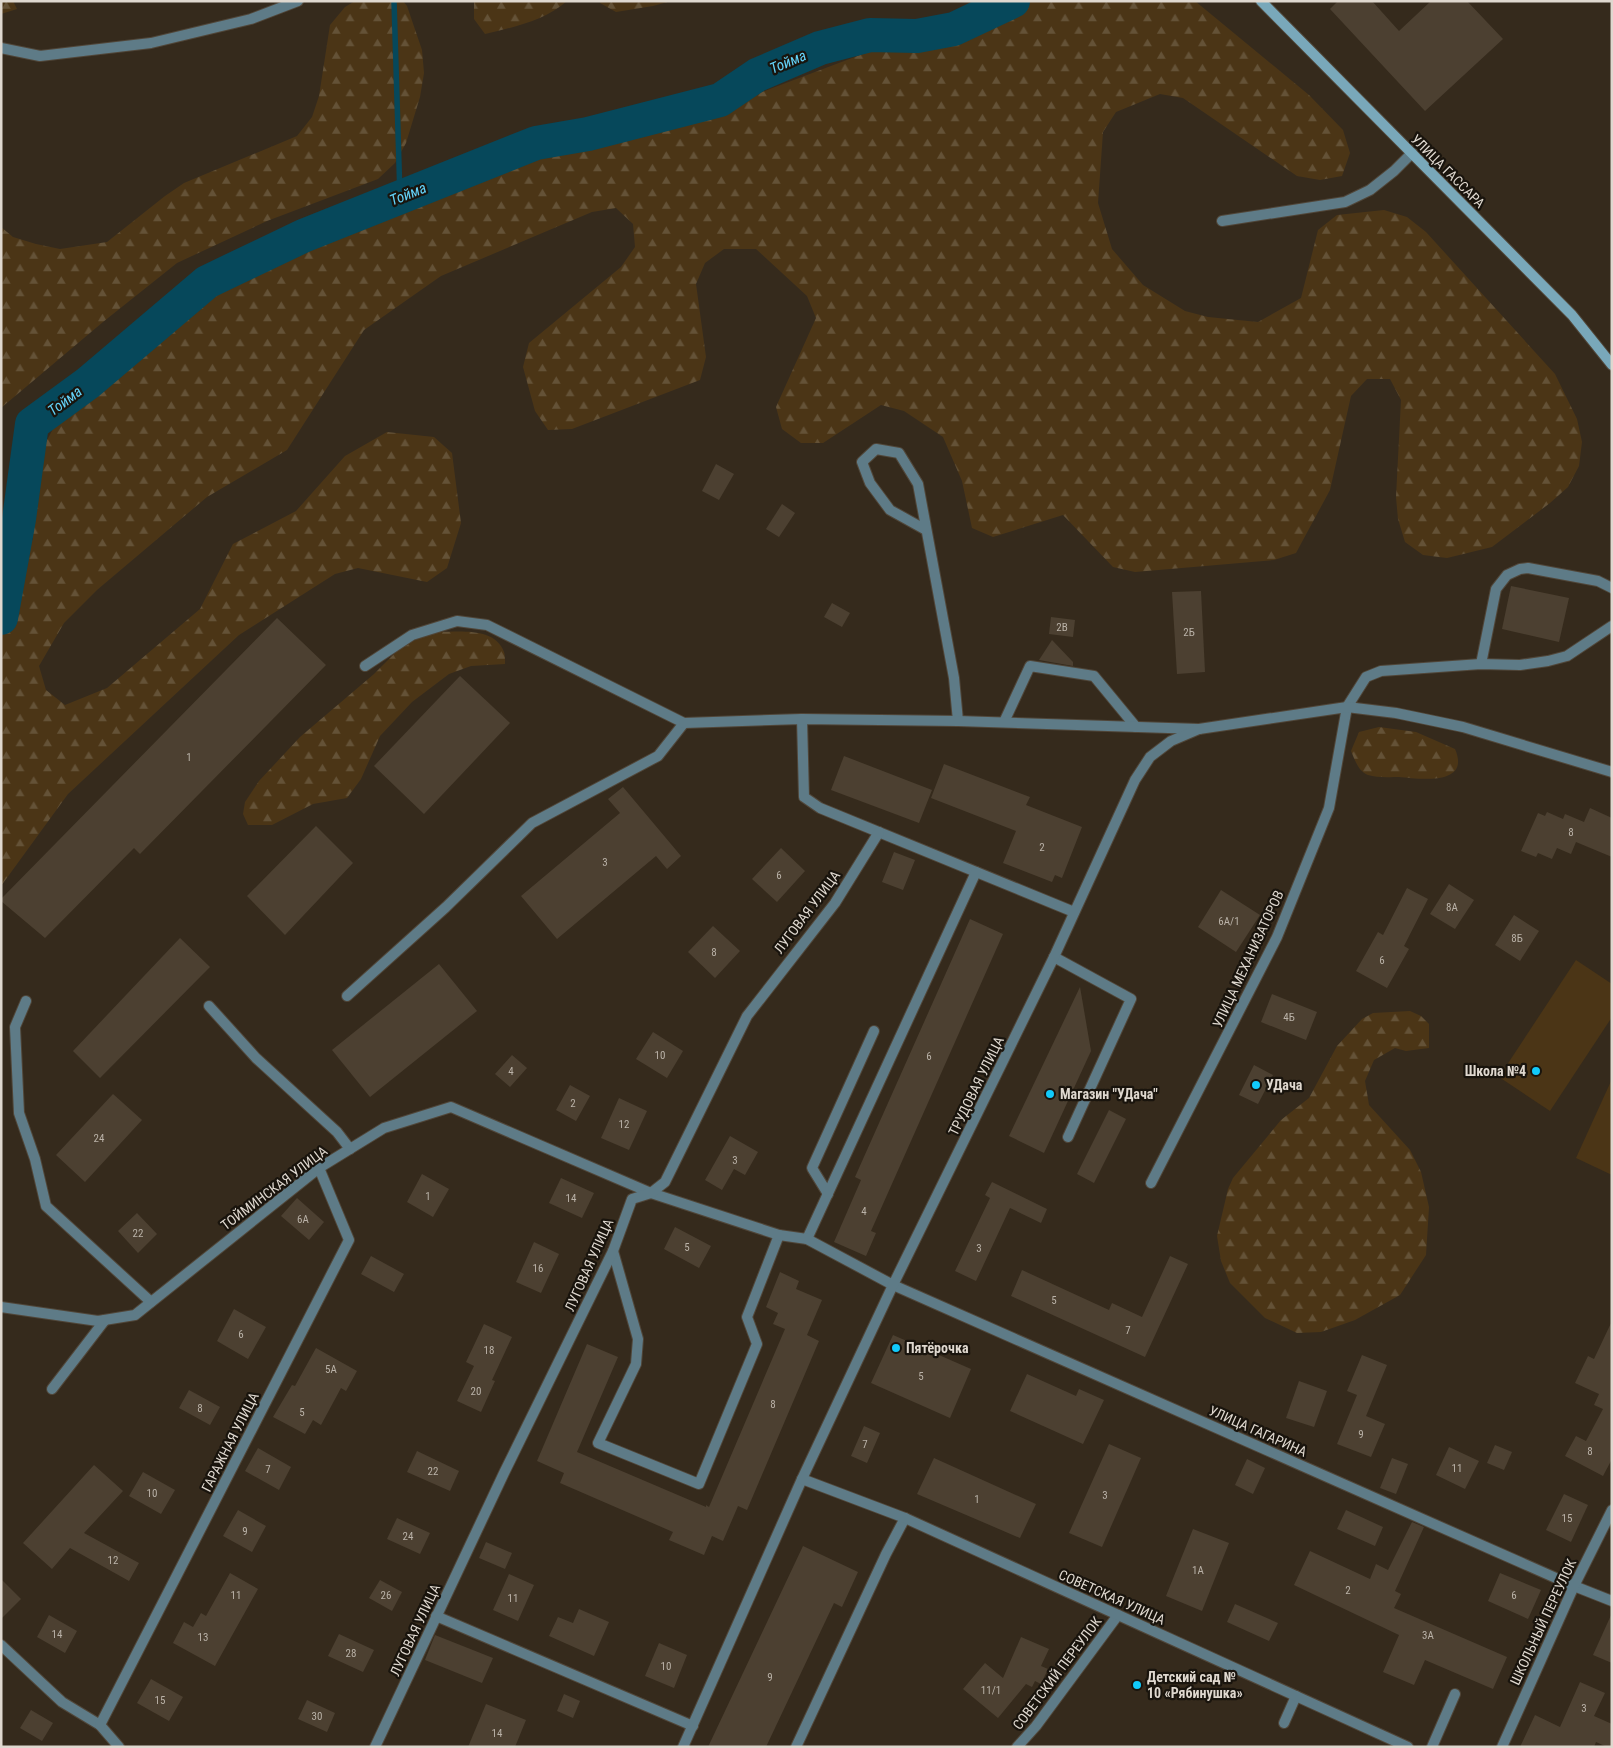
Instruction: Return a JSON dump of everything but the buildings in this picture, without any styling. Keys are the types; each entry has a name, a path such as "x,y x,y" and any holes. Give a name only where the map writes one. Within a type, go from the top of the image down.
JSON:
{"main road":[{"name":"УЛИЦА ГАССАРА","path":"1261,1 1572,315 1612,364"}],"street":[{"path":"1,48 40,56 151,43 251,19 298,1"},
{"path":"1222,221 1345,202 1370,190 1394,171 1412,153"},
{"path":"926,530 890,510 870,483 862,462 876,449 900,454 918,484 954,678 958,721"},
{"path":"1481,664 1496,589 1501,580 1512,572 1528,568 1598,581 1612,588"},
{"path":"365,666 412,635 457,621 487,625 684,723 802,719 1004,722 1199,729 1348,707 1396,713 1463,727 1612,772"},
{"path":"1348,707 1366,677 1381,671 1481,664 1520,665 1548,662 1567,656 1612,626"},
{"path":"1004,722 1030,666 1094,676 1136,727"},
{"name":"УЛИЦА МЕХАНИЗАТОРОВ","path":"1151,1183 1277,936 1329,808 1348,707"},
{"path":"802,719 804,797 820,808 1074,912"},
{"path":"347,996 446,906 532,823 658,756 684,723"},
{"name":"ТРУДОВАЯ УЛИЦА","path":"683,1747 802,1479 893,1285 1054,957 1135,780 1150,757 1171,741 1199,729"},
{"name":"ЛУГОВАЯ УЛИЦА","path":"375,1747 504,1473 613,1251 632,1199 651,1193 666,1182 747,1016 835,903 878,832"},
{"path":"807,1239 976,872"},
{"path":"1054,957 1131,999 1068,1137"},
{"path":"26,1001 15,1027 19,1113 35,1159 46,1206 151,1302"},
{"path":"209,1006 256,1058 337,1132 350,1149"},
{"path":"828,1194 812,1168 874,1031"},
{"name":"ТОЙМИНСКАЯ УЛИЦА","path":"1,1307 98,1321 135,1315 319,1168 384,1128 451,1107 651,1193 779,1235 807,1239"},
{"name":"ГАРАЖНАЯ УЛИЦА","path":"100,1725 349,1240 319,1168"},
{"path":"613,1251 638,1340 636,1364 598,1443 699,1484 757,1344 747,1317 779,1235"},
{"name":"УЛИЦА ГАГАРИНА","path":"807,1239 893,1285 1574,1586 1612,1601"},
{"path":"52,1389 105,1320"},
{"name":"СОВЕТСКАЯ УЛИЦА","path":"802,1479 905,1518 1408,1747"},
{"name":"ШКОЛЬНЫЙ ПЕРЕУЛОК","path":"1502,1747 1574,1586 1612,1510"},
{"path":"796,1747 886,1554 905,1518"},
{"name":"СОВЕТСКИЙ ПЕРЕУЛОК","path":"1017,1747 1036,1726 1118,1615"},
{"path":"436,1616 693,1726"},
{"path":"1,1645 62,1702 100,1725 119,1747"},
{"path":"1432,1747 1455,1694"},
{"path":"1284,1723 1296,1696"}],"green space":[{"path":"1,1 13,1 17,9 1,14"},
{"path":"355,1 403,1 407,6 422,50 424,73 420,97 406,143 395,163 378,179 267,221 177,263 103,322 1,408 1,227 13,237 60,249 107,242 184,183 297,136 312,117 319,96 330,25 345,7"},
{"path":"474,1 567,1 549,14 518,26 485,34 474,19"},
{"path":"601,1 671,1 616,12 600,3"},
{"path":"1025,1 1195,1 1309,95 1343,130 1350,153 1342,176 1320,180 1297,176 1183,98 1160,94 1116,112 1103,132 1098,203 1112,249 1143,285 1185,311 1208,317 1258,322 1301,298 1318,230 1337,215 1384,210 1407,217 1426,232 1555,374 1577,419 1582,442 1579,466 1568,487 1492,547 1447,558 1423,555 1405,542 1398,519 1396,497 1401,400 1390,379 1367,379 1351,396 1330,490 1296,553 1274,560 1135,572 1113,567 1063,515 993,537 972,528 962,481 943,437 904,411 881,405 823,443 801,443 782,429 776,407 816,318 807,296 756,249 724,249 705,263 696,284 706,357 700,380 572,429 548,430 535,411 523,367 529,343 621,267 635,247 633,224 616,208 592,212 441,276 364,330 287,450 207,497 97,590 64,623 39,666 46,690 65,705 107,688 200,609 233,544 296,511 345,456 387,432 434,437 452,453 461,523 447,568 427,582 358,568 335,574 239,635 68,794 1,886 1,591 33,539 33,467 55,425 203,298 492,160 588,134 669,127 876,49 947,43 994,24"},
{"path":"439,632 476,633 493,638 504,652 505,664 471,666 449,674 412,702 380,736 361,779 347,798 313,804 272,825 248,825 243,814 245,802 259,781 300,737 374,674 404,644"},
{"path":"1379,727 1416,732 1455,749 1458,761 1456,769 1450,775 1430,779 1368,775 1357,765 1351,751 1359,732"},
{"path":"1576,960 1612,984 1612,1017 1550,1111 1499,1077"},
{"path":"1410,1011 1421,1016 1429,1024 1429,1048 1406,1051 1395,1048 1374,1060 1365,1081 1369,1105 1410,1150 1421,1172 1429,1207 1426,1255 1400,1295 1355,1320 1321,1332 1297,1333 1265,1318 1230,1283 1221,1261 1217,1236 1228,1189 1233,1178 1281,1120 1309,1098 1337,1046 1362,1019 1373,1013"},
{"path":"1612,1079 1612,1175 1576,1158"}],"waterway":[{"path":"394,1 400,197"},
{"name":"Тойма","path":"1,618 19,519 32,424 88,383 207,282 303,236 536,143 588,134 720,100 757,75 820,48 870,35 917,36 954,29 1013,1"}],"place":[{"name":"Школа №4","path":"1536,1071"},
{"name":"УДача","path":"1256,1085"},
{"name":"Магазин \"УДача\"","path":"1050,1094"},
{"name":"Пятёрочка","path":"896,1348"},
{"name":"Детский сад № 10 «Рябинушка»","path":"1137,1685"}]}
